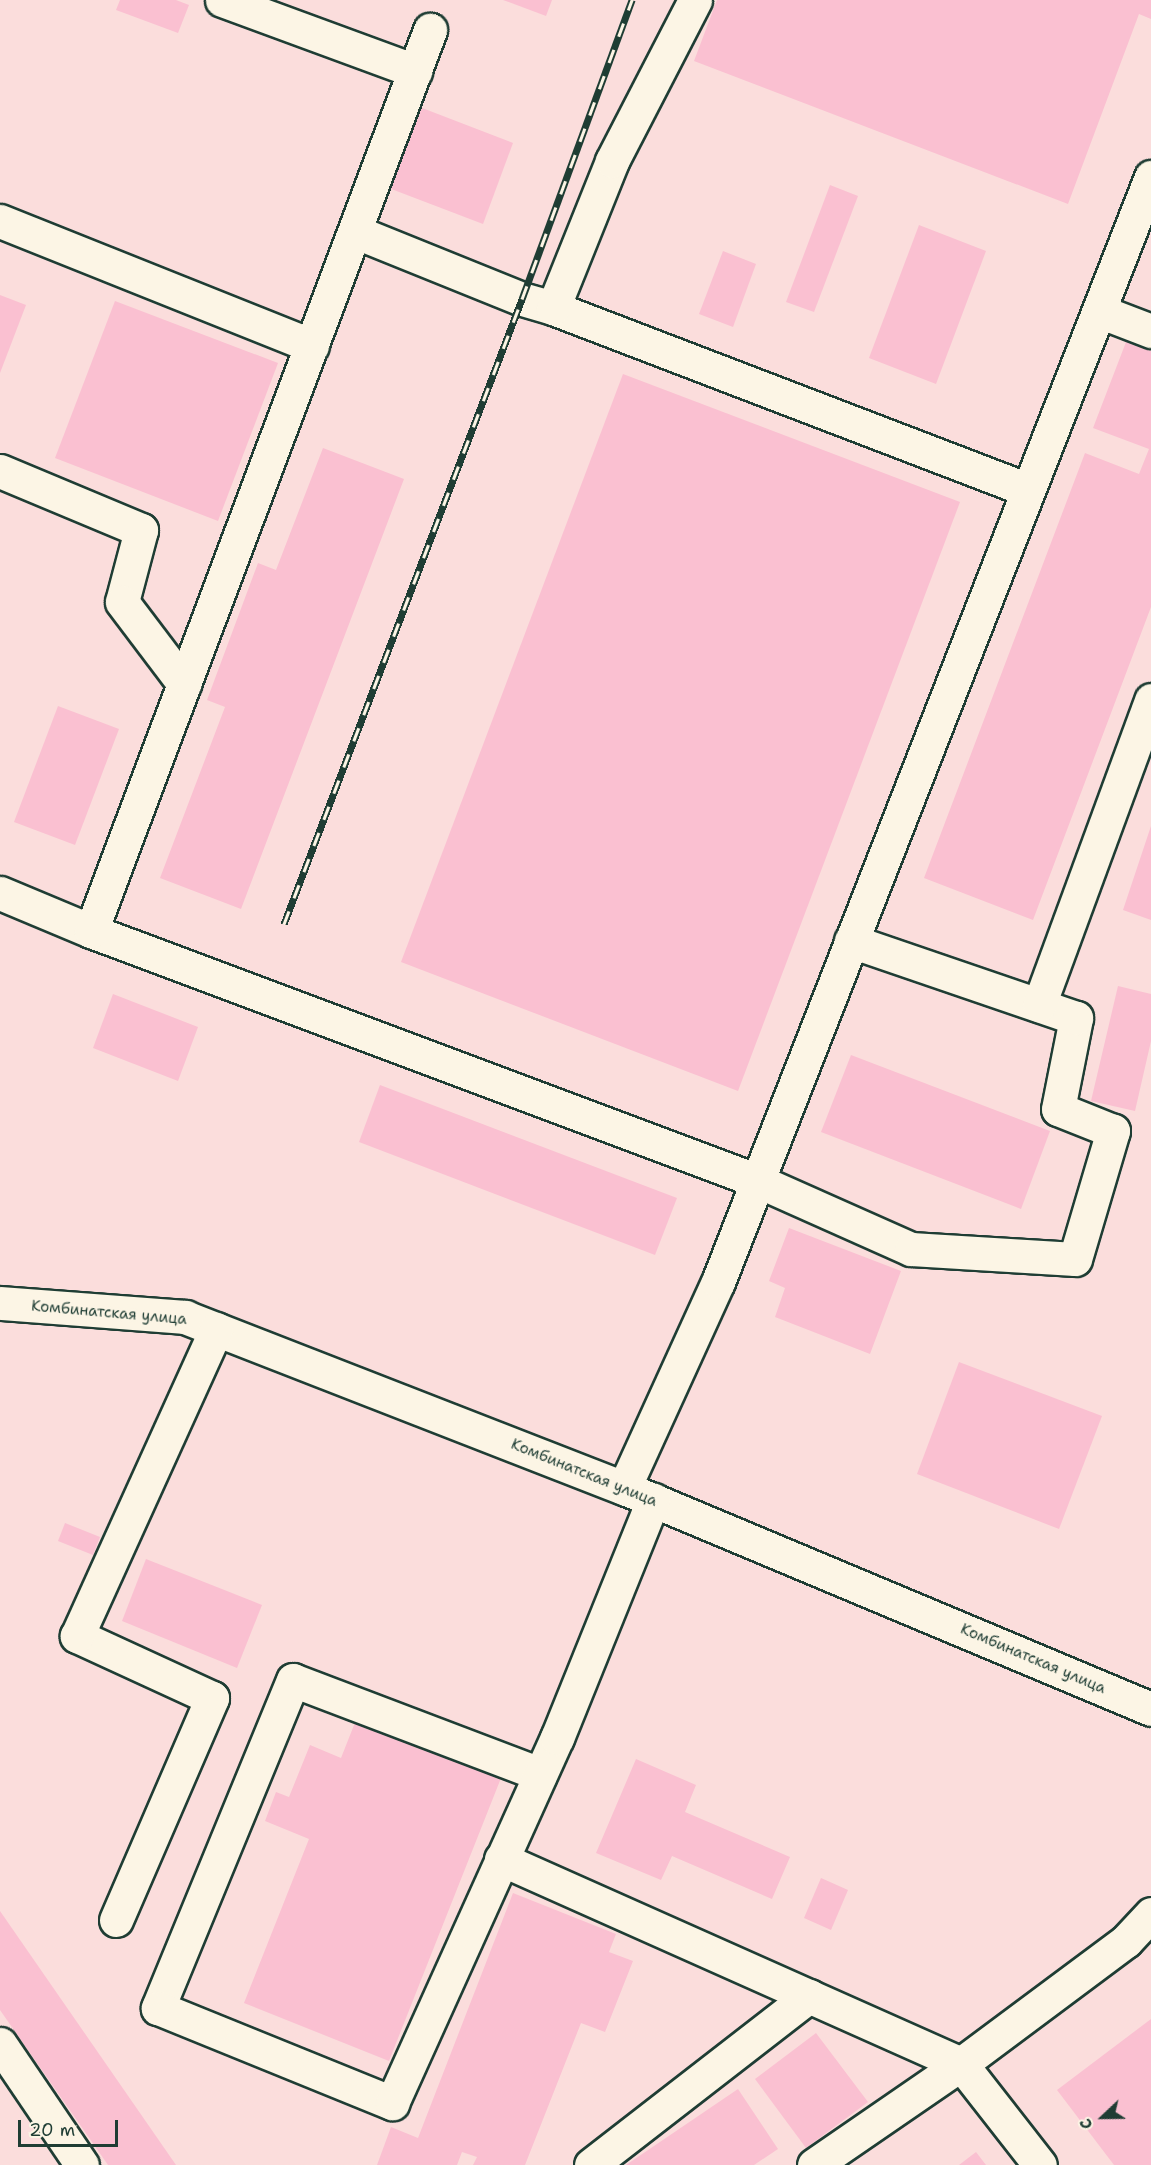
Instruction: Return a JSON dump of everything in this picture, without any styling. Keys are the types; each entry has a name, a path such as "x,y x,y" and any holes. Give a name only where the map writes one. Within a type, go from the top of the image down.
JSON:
{"street":[{"path":"222,0 415,71"},
{"path":"553,308 612,161 695,0"},
{"path":"91,931 356,232 430,30"},
{"path":"624,1488 718,1282 1151,177"},
{"path":"0,221 312,346"},
{"path":"356,232 522,299 553,308 1028,490"},
{"path":"1099,311 1151,331"},
{"path":"0,471 141,530 122,602 184,684"},
{"path":"1039,1005 1151,700"},
{"path":"0,892 91,931 758,1181 911,1249 1075,1259 1113,1131 1058,1108 1076,1018 851,941"},
{"name":"Комбинатская улица","path":"0,1303 185,1317 624,1488 1151,1709"},
{"path":"116,1920 212,1698 77,1636 216,1329"},
{"path":"540,1774 293,1680 158,2008 392,2103 540,1774 653,1500"},
{"path":"501,1859 961,2064 1040,2165"},
{"path":"814,2165 961,2064 1126,1941 1151,1914"},
{"path":"591,2165 809,1996"},
{"path":"3,2055 82,2165"}],"shaded area":[{"path":"0,0 1151,0 1151,2165 0,2165"}],"building":[{"path":"120,0 176,0 189,5 178,33 116,10"},
{"path":"503,0 552,0 546,16"},
{"path":"717,0 1151,0 1151,19 1139,14 1068,204 694,61"},
{"path":"417,106 513,143 483,224 386,187"},
{"path":"830,185 858,196 814,312 786,302"},
{"path":"919,225 986,251 936,384 869,358"},
{"path":"723,251 756,264 733,327 699,314"},
{"path":"0,295 26,305 0,373"},
{"path":"115,301 278,363 218,521 55,458"},
{"path":"1126,342 1151,351 1151,607 1033,920 924,878 1085,453 1139,474 1149,449 1093,428"},
{"path":"623,374 960,502 738,1091 401,962"},
{"path":"323,448 404,479 241,909 160,878 225,707 207,700 258,563 276,570"},
{"path":"58,706 119,729 75,845 14,822"},
{"path":"1151,826 1151,920 1123,910"},
{"path":"1118,986 1151,994 1151,1041 1135,1111 1091,1101"},
{"path":"113,994 198,1027 178,1081 93,1048"},
{"path":"851,1055 1050,1131 1021,1209 821,1132"},
{"path":"380,1085 677,1198 655,1255 359,1142"},
{"path":"789,1228 901,1271 870,1354 775,1317 785,1288 769,1281"},
{"path":"959,1362 1102,1416 1059,1529 917,1474"},
{"path":"65,1523 100,1537 93,1555 58,1541"},
{"path":"146,1559 262,1605 237,1668 122,1621"},
{"path":"356,1720 501,1778 389,2061 244,2003 309,1839 265,1821 276,1792 289,1797 310,1745 341,1758"},
{"path":"636,1759 696,1785 685,1812 790,1857 772,1899 672,1856 661,1880 596,1853"},
{"path":"821,1878 848,1890 831,1930 804,1918"},
{"path":"513,1893 616,1934 609,1952 633,1961 605,2032 581,2023 525,2165 473,2165 477,2157 462,2152 457,2165 377,2165 391,2127 418,2138"},
{"path":"0,1911 176,2165 108,2165 0,2010"},
{"path":"1151,2019 1151,2165 1114,2165 1057,2090"},
{"path":"816,2033 868,2102 806,2148 755,2079"},
{"path":"738,2089 778,2149 754,2165 626,2165"},
{"path":"976,2152 986,2165 959,2165"}],"railway":[{"path":"284,924 522,299 632,0"}]}
